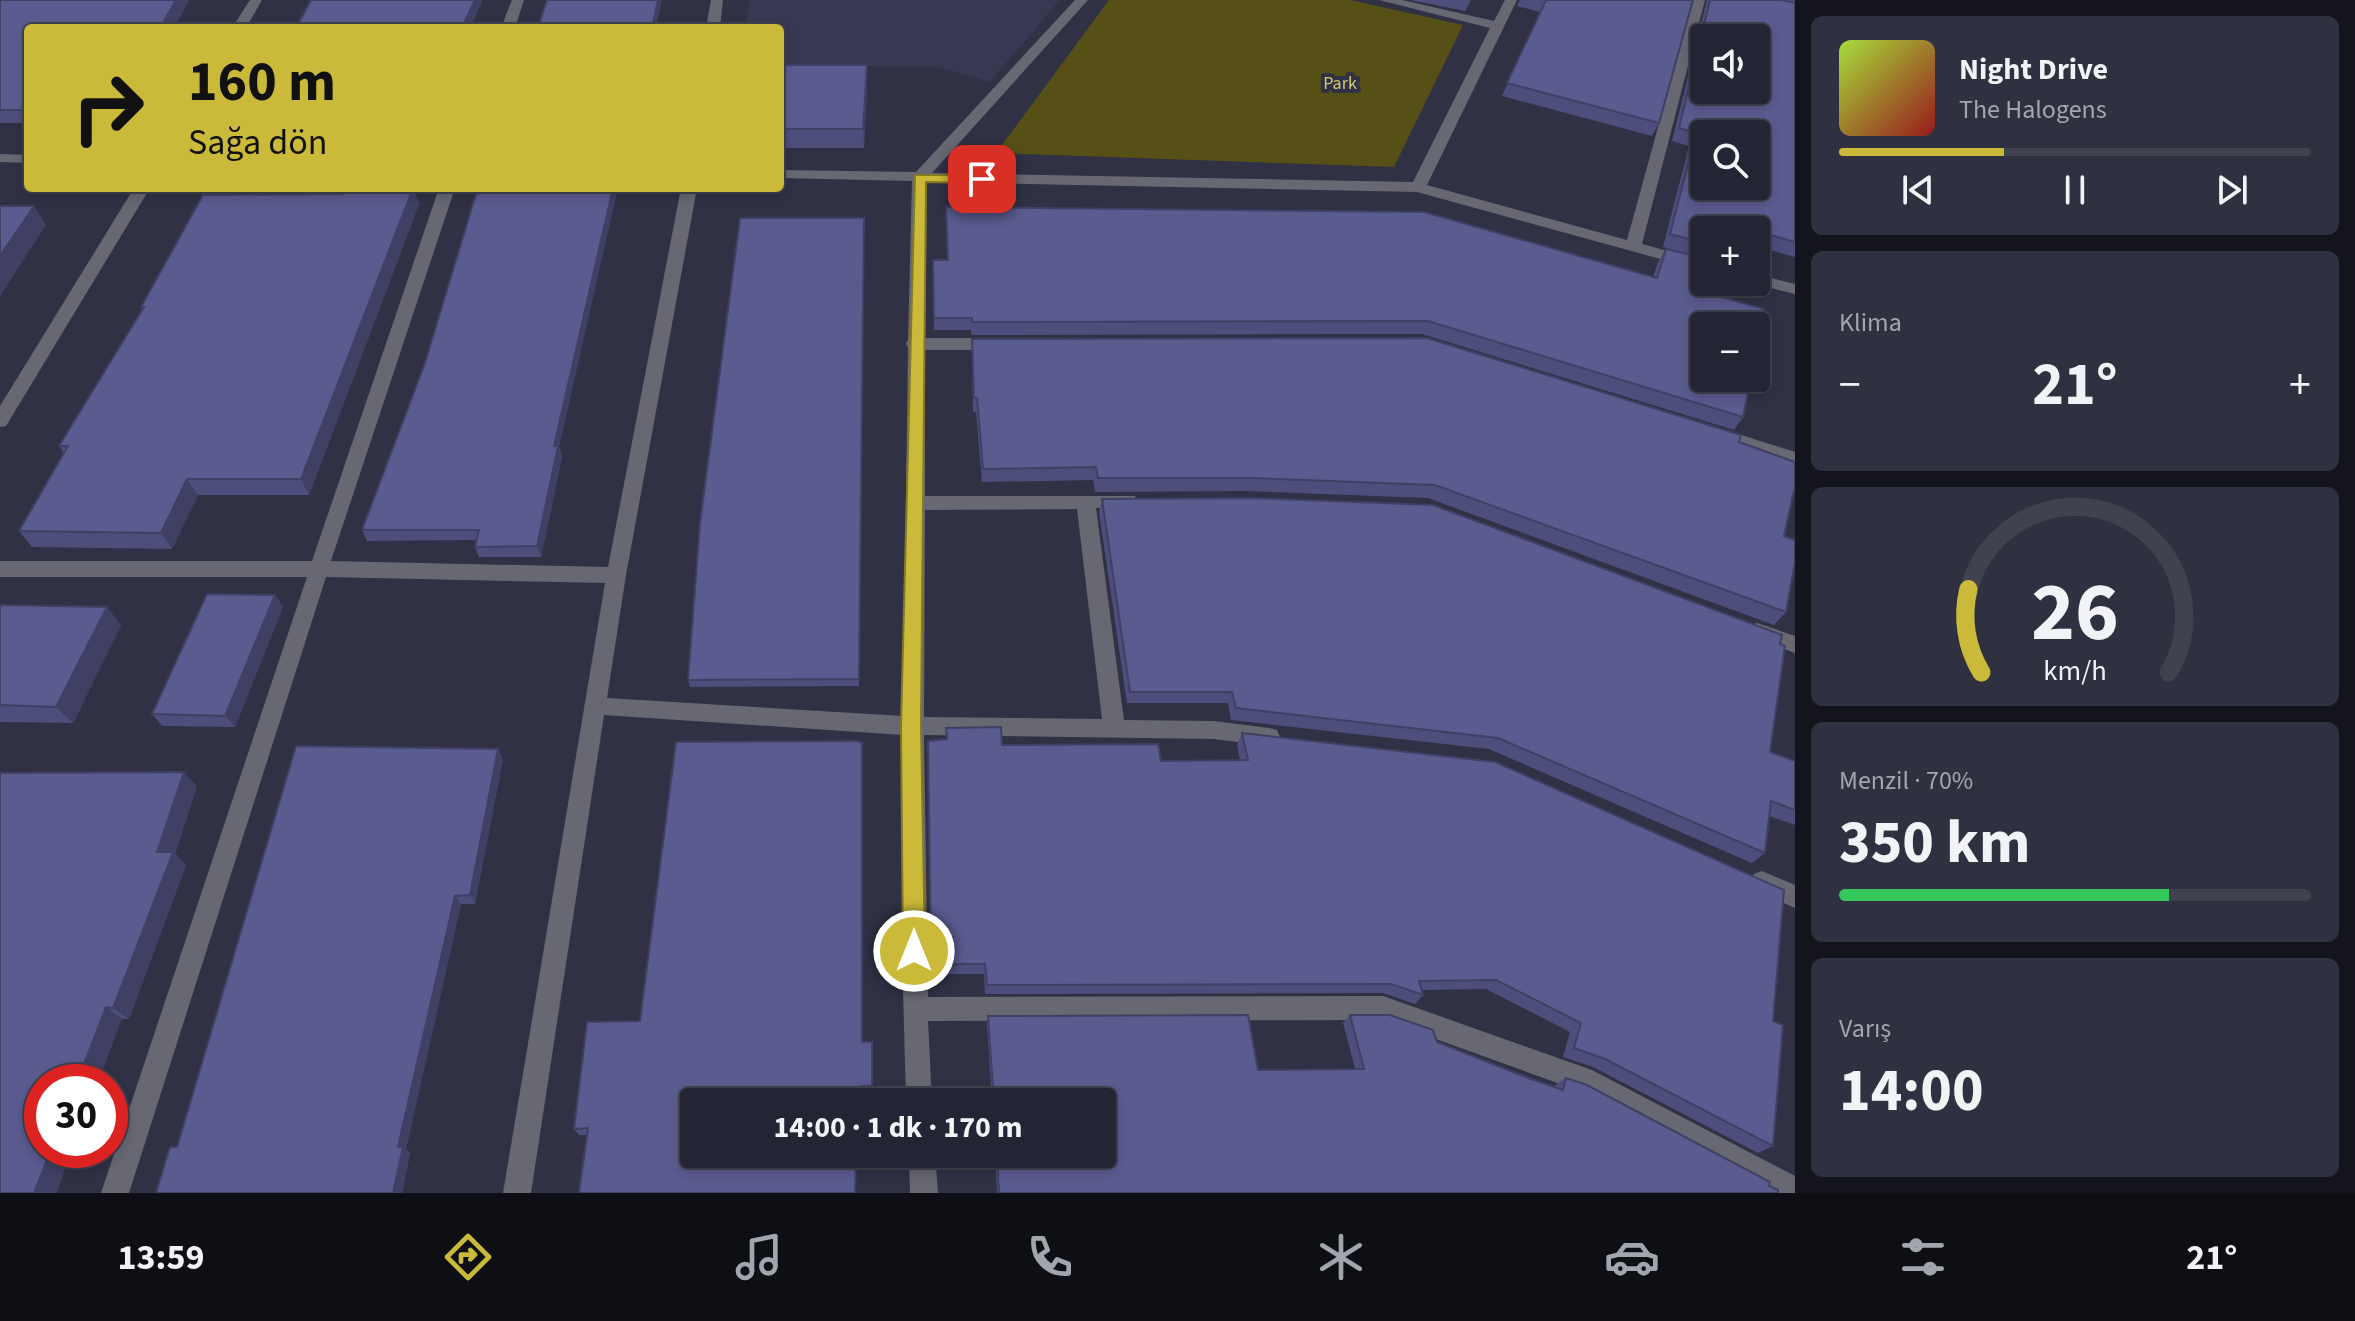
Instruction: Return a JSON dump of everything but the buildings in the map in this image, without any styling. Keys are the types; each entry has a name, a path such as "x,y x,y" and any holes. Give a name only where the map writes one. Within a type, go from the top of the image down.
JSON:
{"street":[{"path":"241,24 256,0"},
{"path":"509,24 518,0"},
{"path":"714,24 717,0"},
{"path":"918,1088 911,726 916,503 914,344 920,177 1082,0"},
{"path":"1385,0 1498,26"},
{"path":"1418,187 1511,0"},
{"path":"1633,247 1699,0"},
{"path":"0,158 24,159"},
{"path":"784,174 1418,187 1690,262"},
{"path":"0,421 140,192"},
{"path":"115,1193 322,569 393,343 446,192"},
{"path":"517,1193 598,706 616,575 688,192"},
{"path":"1770,283 1795,289"},
{"path":"914,344 1009,344"},
{"path":"1706,431 1795,459"},
{"path":"916,503 1145,501"},
{"path":"1086,502 1114,729"},
{"path":"0,569 322,569 616,575"},
{"path":"1736,623 1795,645"},
{"path":"598,706 911,726 1214,730 1290,739"},
{"path":"1737,871 1795,897"},
{"path":"915,1009 1383,1008 1583,1079 1795,1191"},
{"path":"923,1168 924,1193"}],"shaded area":[{"path":"750,0 1060,0 990,82 934,66 784,66 784,24 746,24"}],"green space":[{"name":"Park","path":"1109,0 1350,0 1463,25 1394,167 996,153"}],"route":[{"path":"914,951 911,726 916,503 914,344 920,177 982,179"}]}
